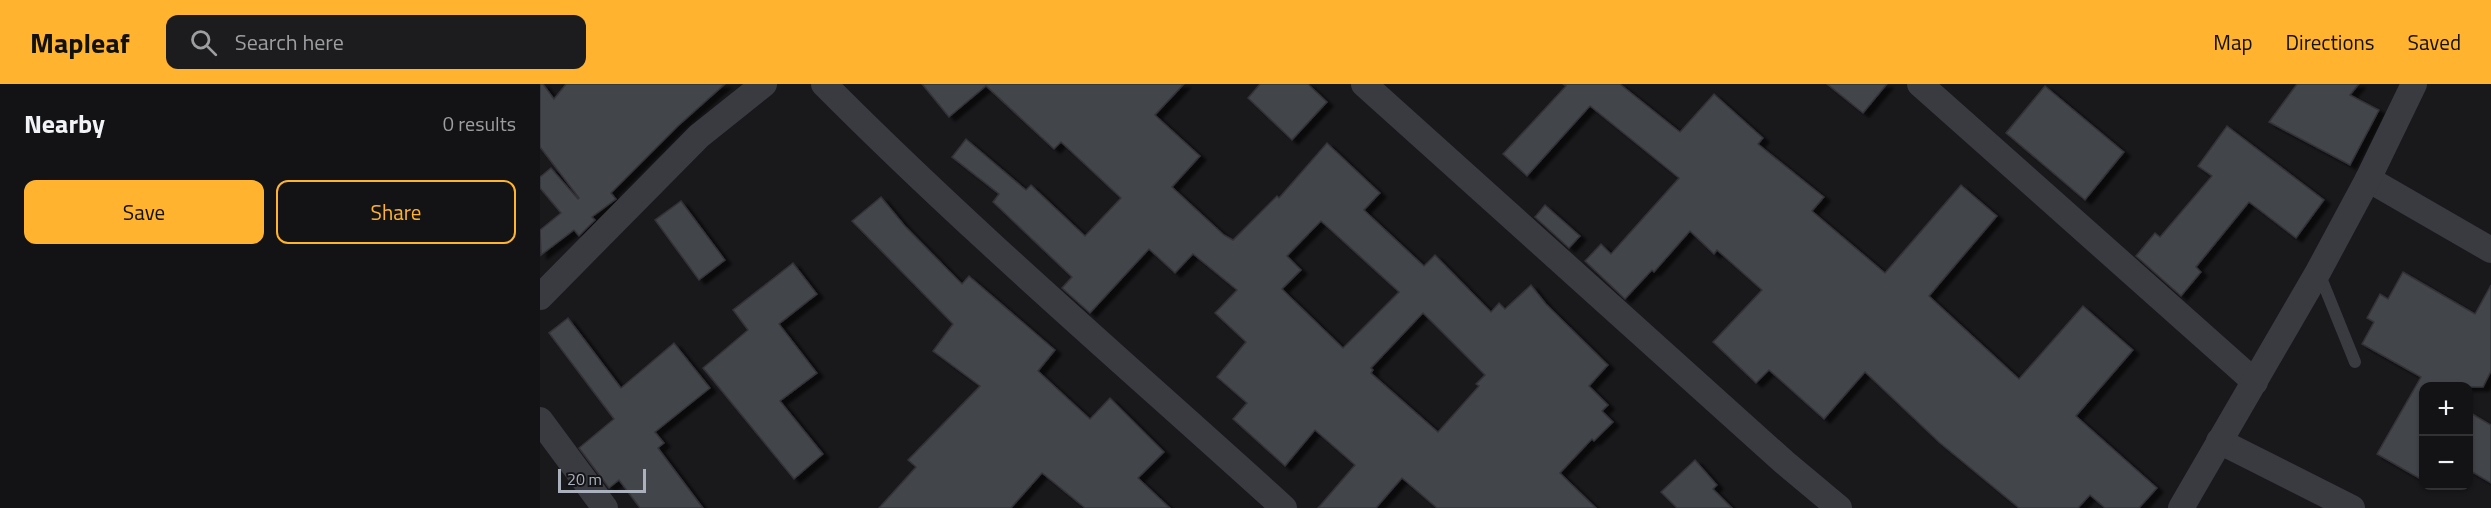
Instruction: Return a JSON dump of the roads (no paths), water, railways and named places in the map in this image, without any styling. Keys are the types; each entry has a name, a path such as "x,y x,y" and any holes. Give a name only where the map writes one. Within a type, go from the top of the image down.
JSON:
{"street":[{"path":"540,297 699,136 764,84"},
{"path":"824,84 916,173 1284,508"},
{"path":"1364,84 1775,454 1839,508"},
{"path":"1920,84 2255,382"},
{"path":"2181,508 2318,272 2368,179 2414,84"},
{"path":"2368,179 2491,250"},
{"path":"540,420 605,508"},
{"path":"2219,441 2352,508"}],"lane":[{"path":"2318,272 2355,362"}]}
